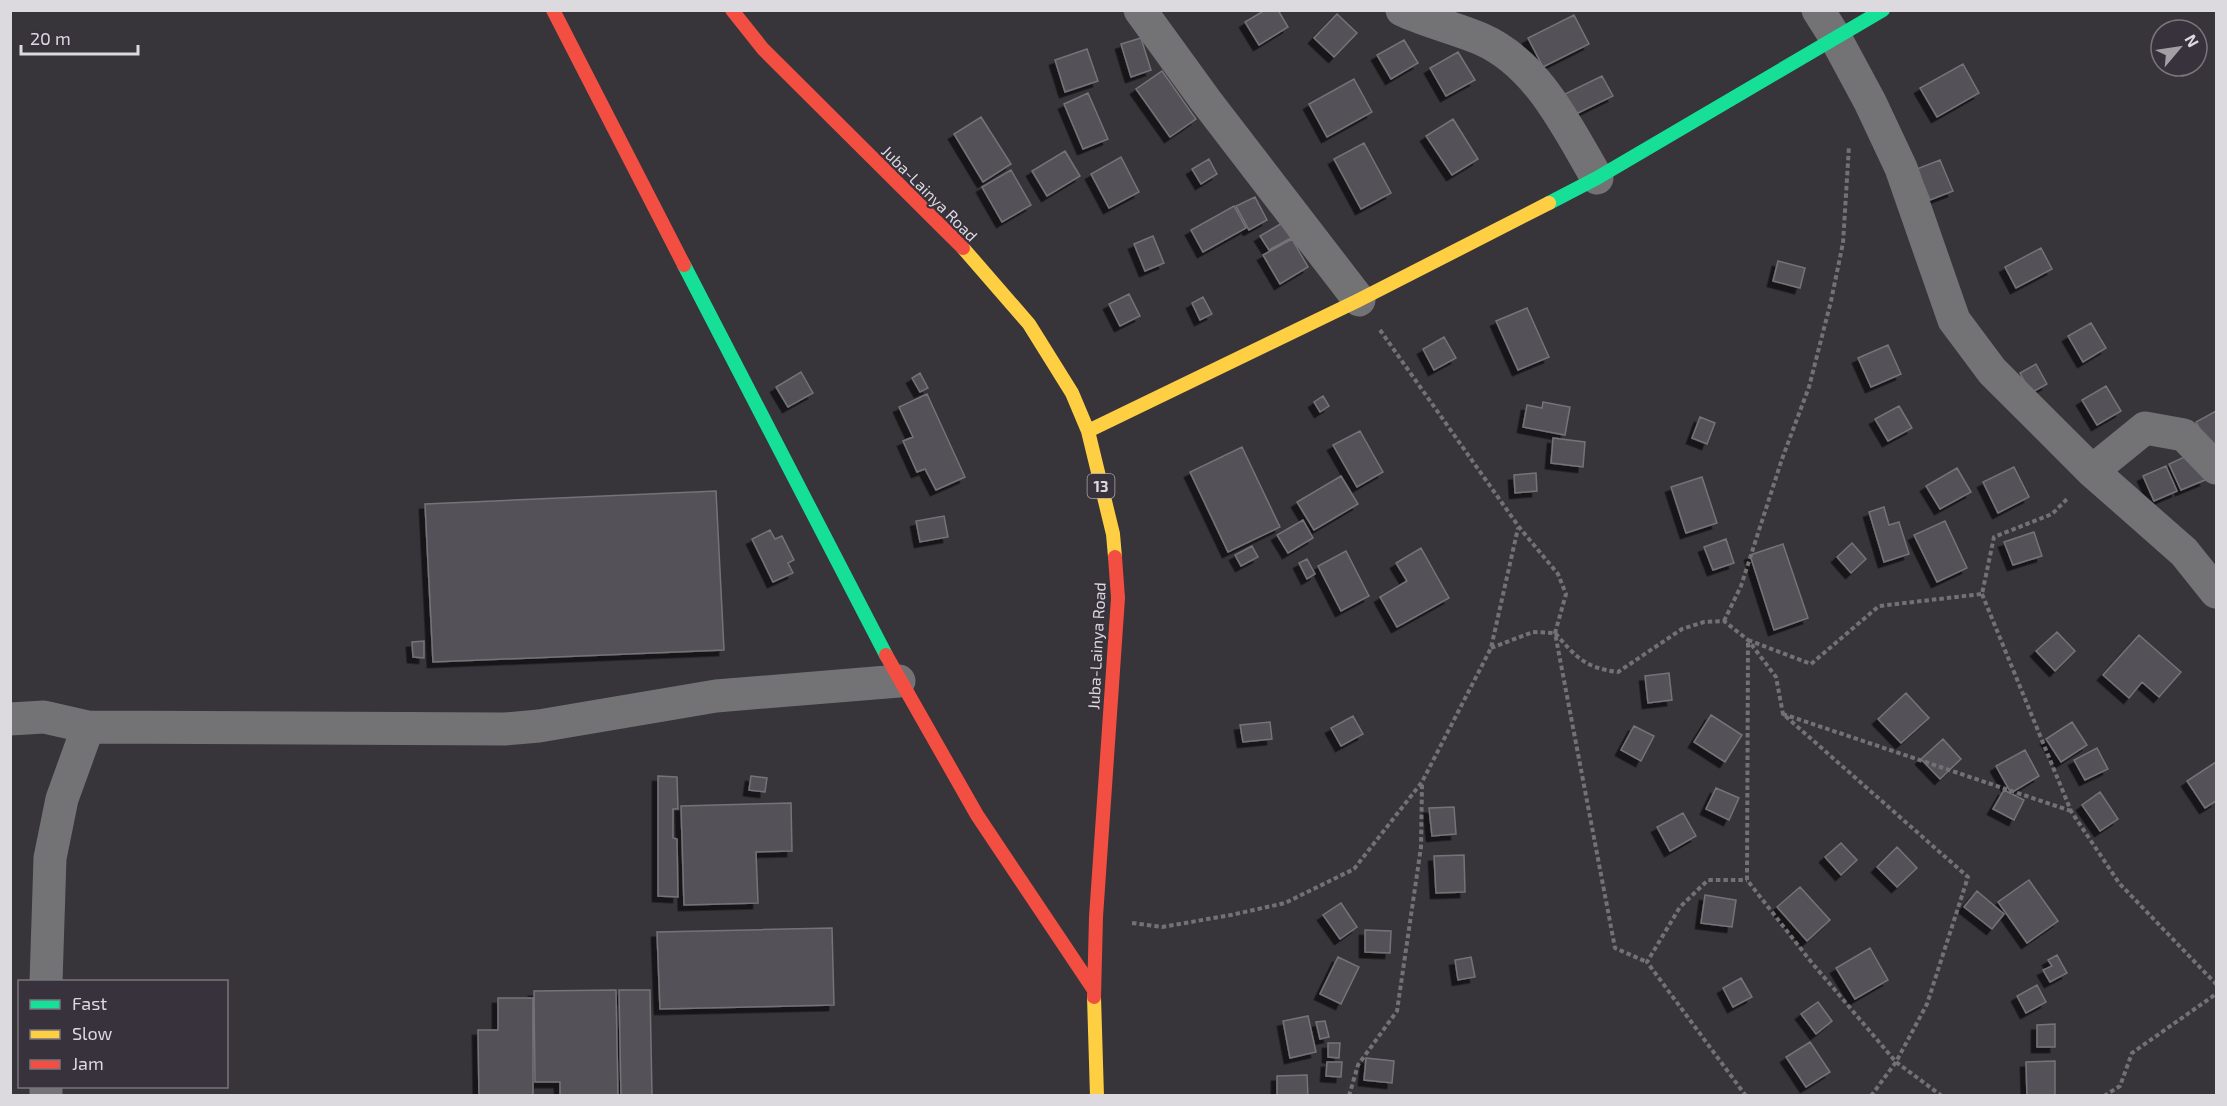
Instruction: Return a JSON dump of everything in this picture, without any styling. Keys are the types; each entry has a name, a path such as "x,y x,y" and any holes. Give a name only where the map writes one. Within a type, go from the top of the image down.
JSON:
{"street":[{"path":"553,10 899,681 977,815 1094,990"},
{"name":"Juba-Lainya Road","path":"732,10 763,49 915,202 951,234 1029,324 1072,393 1088,431 1113,534 1118,598 1096,917 1094,990 1097,1095"},
{"path":"1140,10 1206,101 1359,300"},
{"path":"1402,10 1482,39 1518,63 1554,104 1597,178"},
{"path":"1088,431 1359,300 1597,178 1826,24 1883,10"},
{"path":"1826,24 1870,102 1901,168 1954,320 1992,371 2092,471 2184,552 2217,592"},
{"path":"2092,471 2145,428 2184,435 2217,468"},
{"path":"10,719 44,717 88,727 506,729 539,726 716,696 899,681"},
{"path":"46,980 50,858 62,799 88,727"}],"path":[{"path":"1724,621 1741,586 1782,459 1809,387 1831,302 1843,243 1849,141"},
{"path":"1359,300 1519,527 1558,574 1566,594 1555,633 1615,948 1647,962 1746,1095"},
{"path":"2092,471 2052,514 1995,537 1982,594 2071,811 2119,883 2217,984"},
{"path":"1096,917 1162,927 1231,915 1285,903 1354,869 1422,782 1491,648 1519,527"},
{"path":"1748,640 1812,664 1879,606 1982,594"},
{"path":"1491,648 1533,632 1555,633 1575,655 1597,670 1618,672 1682,629 1704,622 1724,621 1748,640 1776,677 1783,714 1968,878 1927,1004 1896,1062 1871,1095"},
{"path":"1748,640 1748,880 1812,963 1896,1062 1942,1095"},
{"path":"1783,714 2071,811"},
{"path":"1349,1095 1358,1065 1397,1011 1421,847 1422,782"},
{"path":"1647,962 1680,907 1708,880 1748,880"},
{"path":"2104,1095 2120,1086 2132,1053 2217,994"}],"building":[{"path":"1265,10 1278,10 1288,27 1259,45 1245,22"},
{"path":"1337,14 1357,33 1334,57 1314,38"},
{"path":"1574,15 1589,44 1543,67 1528,38"},
{"path":"1141,38 1151,70 1131,77 1121,44"},
{"path":"1404,40 1418,63 1391,79 1377,55"},
{"path":"1087,49 1098,81 1065,92 1055,60"},
{"path":"1458,52 1475,80 1446,96 1430,68"},
{"path":"1963,64 1979,93 1937,117 1920,88"},
{"path":"1162,71 1196,119 1170,137 1136,89"},
{"path":"1602,76 1613,96 1576,114 1565,94"},
{"path":"1354,79 1372,112 1327,137 1309,104"},
{"path":"1088,93 1108,139 1083,149 1064,104"},
{"path":"981,117 1011,164 983,182 954,134"},
{"path":"1453,119 1478,159 1452,175 1426,136"},
{"path":"1364,143 1391,193 1361,209 1334,159"},
{"path":"1065,151 1080,176 1047,196 1032,171"},
{"path":"1121,157 1139,192 1109,208 1091,174"},
{"path":"1209,159 1217,174 1201,184 1192,169"},
{"path":"1940,160 1953,191 1930,200 1917,169"},
{"path":"1011,170 1031,205 1002,222 982,187"},
{"path":"1255,197 1267,220 1249,230 1236,206"},
{"path":"1234,206 1246,228 1203,252 1191,230"},
{"path":"1282,223 1291,238 1269,250 1260,236"},
{"path":"1153,236 1164,263 1145,271 1134,244"},
{"path":"1292,239 1308,267 1280,284 1263,255"},
{"path":"2041,248 2052,269 2016,288 2005,267"},
{"path":"1778,261 1805,268 1800,288 1773,281"},
{"path":"1129,294 1140,316 1120,326 1109,304"},
{"path":"1203,297 1212,314 1200,320 1192,303"},
{"path":"1527,308 1549,357 1518,370 1496,321"},
{"path":"2091,323 2106,348 2083,362 2068,336"},
{"path":"1444,337 1456,358 1434,370 1423,349"},
{"path":"1888,345 1901,374 1871,387 1858,358"},
{"path":"2036,364 2047,384 2031,393 2020,373"},
{"path":"801,372 813,393 788,407 776,387"},
{"path":"920,373 928,388 920,392 912,378"},
{"path":"2106,386 2121,411 2097,425 2082,400"},
{"path":"927,394 965,477 936,490 925,469 917,472 903,441 913,437 899,407"},
{"path":"1323,396 1329,406 1320,412 1314,402"},
{"path":"1543,402 1570,407 1565,435 1523,427 1527,405 1542,408"},
{"path":"1899,406 1912,428 1888,441 1875,419"},
{"path":"2216,411 2216,453 2213,454 2196,422"},
{"path":"1700,417 1715,423 1707,444 1692,438"},
{"path":"1360,431 1383,472 1357,487 1333,445"},
{"path":"1553,438 1585,442 1583,467 1551,463"},
{"path":"1242,447 1280,527 1228,552 1190,472"},
{"path":"2193,453 2205,480 2181,490 2169,464"},
{"path":"2166,466 2177,491 2154,501 2143,476"},
{"path":"2014,467 2029,497 1998,513 1983,482"},
{"path":"1957,468 1971,492 1940,509 1926,486"},
{"path":"1536,473 1537,491 1515,493 1514,475"},
{"path":"1341,476 1358,504 1314,530 1297,502"},
{"path":"1702,477 1717,523 1686,533 1671,487"},
{"path":"716,491 724,650 433,662 425,504"},
{"path":"1884,507 1889,525 1899,522 1909,554 1884,562 1869,512"},
{"path":"944,516 948,537 920,542 916,521"},
{"path":"1303,520 1313,538 1288,553 1277,535"},
{"path":"1945,521 1967,568 1937,582 1914,535"},
{"path":"770,530 775,539 782,536 794,560 788,563 793,573 773,582 752,539"},
{"path":"2034,532 2042,556 2013,565 2004,542"},
{"path":"1726,539 1734,563 1713,570 1704,547"},
{"path":"1852,543 1866,559 1851,573 1837,557"},
{"path":"1783,544 1808,618 1774,630 1750,555"},
{"path":"1252,546 1258,557 1241,566 1235,555"},
{"path":"1421,548 1449,598 1397,627 1380,597 1407,581 1396,563"},
{"path":"1346,551 1369,596 1341,611 1318,566"},
{"path":"1307,559 1315,574 1307,579 1299,563"},
{"path":"2057,632 2075,651 2055,671 2036,651"},
{"path":"2139,635 2181,672 2159,697 2142,682 2129,698 2103,675"},
{"path":"424,641 424,658 413,657 412,642"},
{"path":"1669,673 1672,700 1648,703 1645,676"},
{"path":"1906,693 1929,718 1901,743 1878,719"},
{"path":"1711,715 1742,735 1725,762 1694,742"},
{"path":"1353,716 1363,734 1341,746 1331,728"},
{"path":"1270,722 1272,739 1243,742 1240,725"},
{"path":"2072,722 2087,745 2061,762 2046,739"},
{"path":"1634,726 1654,736 1641,761 1621,750"},
{"path":"1943,739 1961,759 1940,779 1921,759"},
{"path":"2097,748 2108,769 2085,780 2074,760"},
{"path":"2025,750 2039,776 2011,793 1996,766"},
{"path":"2216,762 2216,801 2205,808 2187,781"},
{"path":"658,776 677,777 678,809 673,809 673,838 677,839 678,897 658,896"},
{"path":"751,776 767,778 765,792 749,790"},
{"path":"1716,788 1739,798 1729,820 1706,809"},
{"path":"2004,790 2024,800 2014,820 1993,809"},
{"path":"2100,792 2118,819 2100,831 2082,805"},
{"path":"791,803 792,851 756,852 758,903 684,905 681,806"},
{"path":"1454,807 1456,834 1432,836 1429,808"},
{"path":"1683,813 1696,836 1670,851 1657,827"},
{"path":"1841,843 1857,860 1841,875 1825,857"},
{"path":"1897,847 1917,868 1897,887 1877,867"},
{"path":"1464,855 1465,892 1436,893 1434,856"},
{"path":"2029,880 2058,921 2027,943 1998,902"},
{"path":"1800,887 1830,920 1807,941 1777,907"},
{"path":"1977,891 2004,914 1992,929 1964,907"},
{"path":"1705,895 1736,900 1732,927 1701,923"},
{"path":"1341,903 1357,927 1340,939 1323,915"},
{"path":"832,928 834,1005 660,1009 657,932"},
{"path":"1365,930 1391,931 1390,953 1365,952"},
{"path":"1870,948 1888,980 1855,999 1836,968"},
{"path":"2057,955 2067,973 2050,982 2043,970 2052,966 2048,960"},
{"path":"1338,957 1359,967 1341,1004 1320,994"},
{"path":"1471,957 1475,977 1458,980 1455,960"},
{"path":"1741,978 1752,997 1733,1007 1723,988"},
{"path":"2037,985 2046,1002 2026,1013 2017,996"},
{"path":"616,990 618,1096 560,1096 560,1082 535,1082 534,991"},
{"path":"619,990 650,990 652,1096 621,1096"},
{"path":"498,998 533,998 533,1096 479,1096 478,1030 498,1030"},
{"path":"1818,1002 1832,1021 1816,1034 1801,1014"},
{"path":"1308,1016 1316,1052 1290,1058 1283,1021"},
{"path":"1325,1021 1329,1037 1320,1039 1316,1022"},
{"path":"2055,1024 2055,1047 2037,1047 2037,1025"},
{"path":"1810,1042 1830,1072 1806,1087 1786,1057"},
{"path":"1328,1043 1340,1043 1339,1058 1328,1057"},
{"path":"1366,1058 1394,1061 1392,1083 1364,1080"},
{"path":"2055,1061 2055,1096 2027,1096 2026,1062"},
{"path":"1327,1062 1342,1062 1341,1077 1326,1076"},
{"path":"1307,1075 1308,1096 1277,1096 1277,1076"}],"traffic: fast":[{"path":"1549,203 1597,178 1883,10"},
{"path":"684,265 886,655"}],"traffic: slow":[{"path":"1088,431 1359,300 1549,203"},
{"path":"963,248 1029,324 1072,393 1088,431 1113,534 1115,557"},
{"path":"1094,997 1097,1096"}],"traffic: jam":[{"path":"553,10 684,265"},
{"path":"732,10 763,49 963,248"},
{"path":"1094,997 1096,917 1118,598 1115,557"},
{"path":"886,655 977,815 1094,990"}]}
